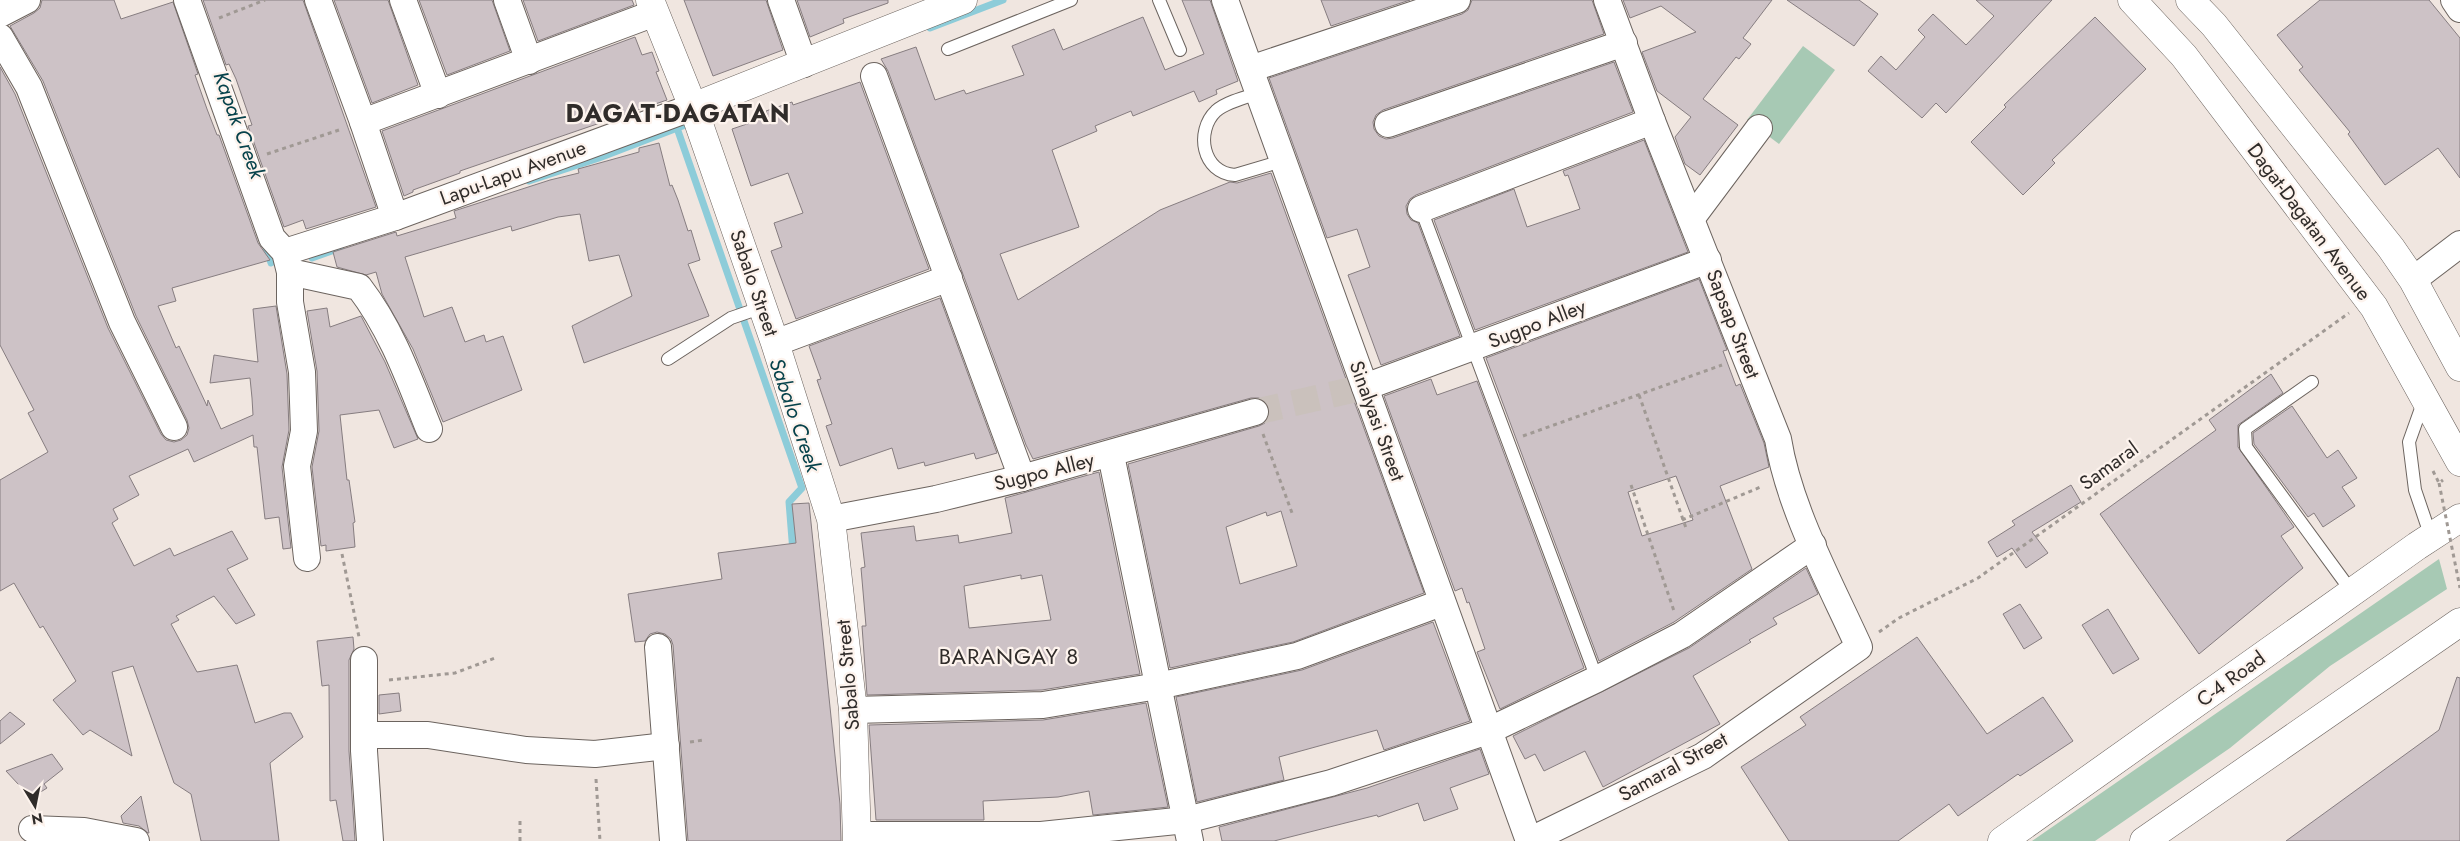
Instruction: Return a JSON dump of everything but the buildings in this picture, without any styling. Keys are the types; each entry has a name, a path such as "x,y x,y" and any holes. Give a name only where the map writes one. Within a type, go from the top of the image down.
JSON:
{"main road":[{"name":"Lapu-Lapu Avenue","path":"693,107 962,0"},
{"name":"Dagat-Dagatan Avenue","path":"2132,0 2184,56 2374,308 2460,462"},
{"path":"2190,0 2214,25 2385,240 2413,280 2460,368"},
{"name":"Sabalo Street","path":"653,7 693,107 763,307 831,519 853,710 858,838"},
{"name":"C-4 Road","path":"2002,841 2352,592 2460,518"},
{"path":"2144,841 2460,622"}],"street":[{"path":"0,14 27,0"},
{"path":"187,0 272,238 288,262 290,302 302,372 304,430 297,466 307,558"},
{"path":"318,0 363,122 395,217"},
{"path":"403,0 438,95"},
{"path":"507,0 529,61"},
{"path":"781,0 804,64"},
{"name":"Sinalyasi Street","path":"1225,0 1441,603 1529,841"},
{"path":"1250,69 1457,0"},
{"name":"Sapsap Street","path":"1607,0 1652,121 1778,438 1787,477 1813,545 1859,647"},
{"path":"2454,0 2460,9"},
{"path":"363,122 529,61 653,7"},
{"path":"0,38 29,87 122,322 174,427"},
{"path":"1388,124 1624,43"},
{"path":"874,76 1022,478"},
{"name":"Lapu-Lapu Avenue","path":"288,262 395,217 693,107"},
{"path":"1421,210 1652,121"},
{"path":"1691,219 1758,128"},
{"path":"2413,280 2460,244"},
{"name":"Sugpo Alley","path":"1365,387 1472,349 1708,260"},
{"path":"288,262 359,287 376,309 400,355 429,429"},
{"path":"775,343 949,278"},
{"name":"Sugpo Alley","path":"831,519 936,499 1022,478 1111,455 1255,412"},
{"path":"1111,455 1188,831"},
{"path":"858,838 1188,831 1488,731 1597,679 1682,635 1813,545"},
{"path":"853,710 1043,705 1158,686 1297,656 1441,603"},
{"path":"658,647 673,841"},
{"name":"Samaral Street","path":"1529,841 1703,756 1859,647"},
{"path":"364,671 370,841"},
{"path":"365,735 428,735 526,750 595,754 666,746"},
{"path":"32,829 84,831 136,841"}],"lane":[{"path":"948,49 1071,0"},
{"path":"1159,0 1180,50"},
{"path":"1259,93 1217,110 1208,121 1203,142 1210,162 1216,170 1228,174 1235,175 1282,161"},
{"path":"1421,210 1597,679"},
{"path":"668,359 731,318 763,307"},
{"path":"2312,382 2245,429 2244,437 2246,447 2352,592"},
{"path":"2425,398 2409,442 2415,490 2431,537"}],"path":[{"path":"197,27 265,0"},
{"path":"246,161 363,122"},
{"name":"Samaral","path":"1859,647 1899,618 1978,578 2346,314 2374,308"},
{"path":"1508,442 1746,356"},
{"path":"1639,395 1686,528"},
{"path":"1255,412 1292,513"},
{"path":"1682,520 1787,477"},
{"path":"2437,479 2460,588"},
{"path":"1631,485 1682,635"},
{"path":"342,554 364,671 455,673 495,658"},
{"path":"595,754 600,841"},
{"path":"520,821 520,841"}],"green space":[{"path":"1803,46 1835,70 1779,144 1747,120"},
{"path":"2439,559 2447,589 2330,666 2230,748 2095,841 2032,841"}],"waterway":[{"path":"930,28 1003,0"},
{"path":"529,181 599,158 693,122"},
{"name":"Sabalo Creek","path":"677,128 802,488 789,502 793,552"},
{"name":"Kapak Creek","path":"265,244 271,263"},
{"path":"312,258 340,248"}],"tunnel":[{"path":"1255,412 1365,387"}],"district":[{"name":"DAGAT-DAGATAN","path":"678,113"},
{"name":"BARANGAY 8","path":"1009,656"}]}
